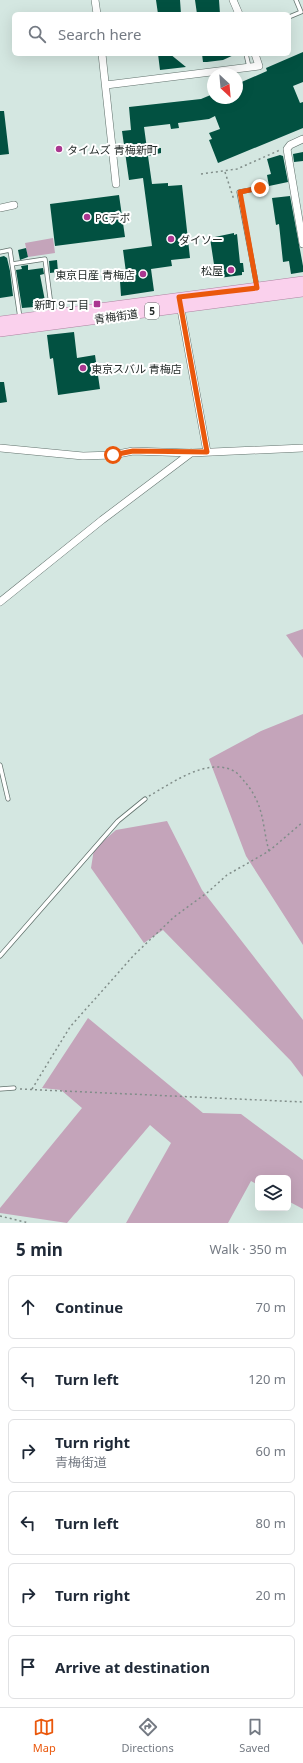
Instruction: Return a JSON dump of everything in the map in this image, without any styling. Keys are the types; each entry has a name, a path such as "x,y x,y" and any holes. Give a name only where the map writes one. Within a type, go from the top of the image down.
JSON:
{"main road":[{"name":"青梅街道","path":"0,331 257,288 303,282"},
{"name":"青梅街道","path":"0,322 52,315 303,291"}],"street":[{"path":"95,0 97,12"},
{"path":"233,0 238,12"},
{"path":"102,56 116,184"},
{"path":"106,85 259,66 255,56"},
{"path":"303,139 290,145 287,149 303,244"},
{"path":"0,208 14,205"},
{"path":"180,302 207,452"},
{"path":"0,448 83,456 113,455 133,451 191,453 303,448"},
{"path":"0,602 108,516 191,453"}],"lane":[{"path":"291,16 301,12 296,0"},
{"path":"246,56 249,67"},
{"path":"257,288 240,192 260,188"},
{"path":"0,252 10,250 20,319"},
{"path":"12,264 44,260 52,315"},
{"path":"0,765 8,799"},
{"path":"0,956 118,821 145,799"},
{"path":"0,1089 14,1088"}],"path":[{"path":"201,174 237,169 284,148 287,149"},
{"path":"145,799 178,781 208,768 220,766 235,771 250,788 260,808 263,832 269,851"},
{"path":"32,1089 70,1028 134,955 174,917 208,892 227,875 269,851 303,822"},
{"path":"14,1088 303,1102"},
{"path":"0,1216 29,1223"}],"shaded area":[{"path":"53,238 55,253 28,257 25,243"},
{"path":"303,629 303,658 286,635"},
{"path":"303,714 303,945 246,856 209,759 261,731"},
{"path":"167,821 202,890 303,1020 303,1077 291,1061 163,930 144,943 91,868 94,849 116,830"},
{"path":"88,1018 203,1113 241,1114 303,1160 303,1209 291,1203 291,1175 255,1175 255,1183 251,1181 228,1223 126,1223 171,1143 150,1125 67,1223 0,1213 0,1208 82,1108 61,1090 42,1088"}],"building":[{"path":"156,0 180,0 181,12 158,12"},
{"path":"195,0 219,0 220,12 197,12"},
{"path":"303,52 303,82 293,86 300,103 303,102 303,128 218,163 209,140 212,139 209,133 220,129 215,116 209,119 178,123 179,128 171,129 170,124 144,127 147,149 161,148 161,153 148,156 152,184 168,183 168,186 182,185 190,258 171,260 172,266 151,269 154,291 121,296 120,281 127,280 123,250 152,246 143,178 129,180 122,131 131,130 129,107 201,99 207,96 207,104 243,104 243,81 267,71 266,68"},
{"path":"158,56 172,56 186,67 160,70"},
{"path":"202,56 232,56 223,60 203,62"},
{"path":"0,111 4,111 9,154 0,155"},
{"path":"303,152 303,161 294,162 293,154"},
{"path":"280,155 283,156 288,182 269,186 267,175 271,174 267,159"},
{"path":"119,195 125,237 55,246 50,204"},
{"path":"290,196 303,266 303,272 291,274 289,261 283,262 279,224 276,225 272,198"},
{"path":"234,233 234,235 237,234 240,263 243,263 244,272 242,272 242,275 219,278 218,271 215,271 210,238"},
{"path":"26,248 28,257 20,260 18,250"},
{"path":"4,256 7,258 10,271 13,296 0,298 0,257"},
{"path":"57,260 58,272 50,273 49,261"},
{"path":"28,265 28,270 43,268 44,274 40,275 46,306 22,308 16,270 22,269 21,266"},
{"path":"74,332 77,358 95,355 100,389 58,395 53,358 50,359 47,335"},
{"path":"0,382 4,382 7,402 0,403"}],"place":[{"name":"タイムズ 青梅新町","path":"59,149"},
{"name":"PCデポ","path":"87,217"},
{"name":"ダイソー","path":"171,239"},
{"name":"松屋","path":"231,270"},
{"name":"東京日産 青梅店","path":"143,274"},
{"name":"新町９丁目","path":"97,304"},
{"name":"東京スバル 青梅店","path":"83,368"}],"route":[{"path":"113,455 128,451 191,453 207,452 179,297 257,288 240,192 260,188"}]}
